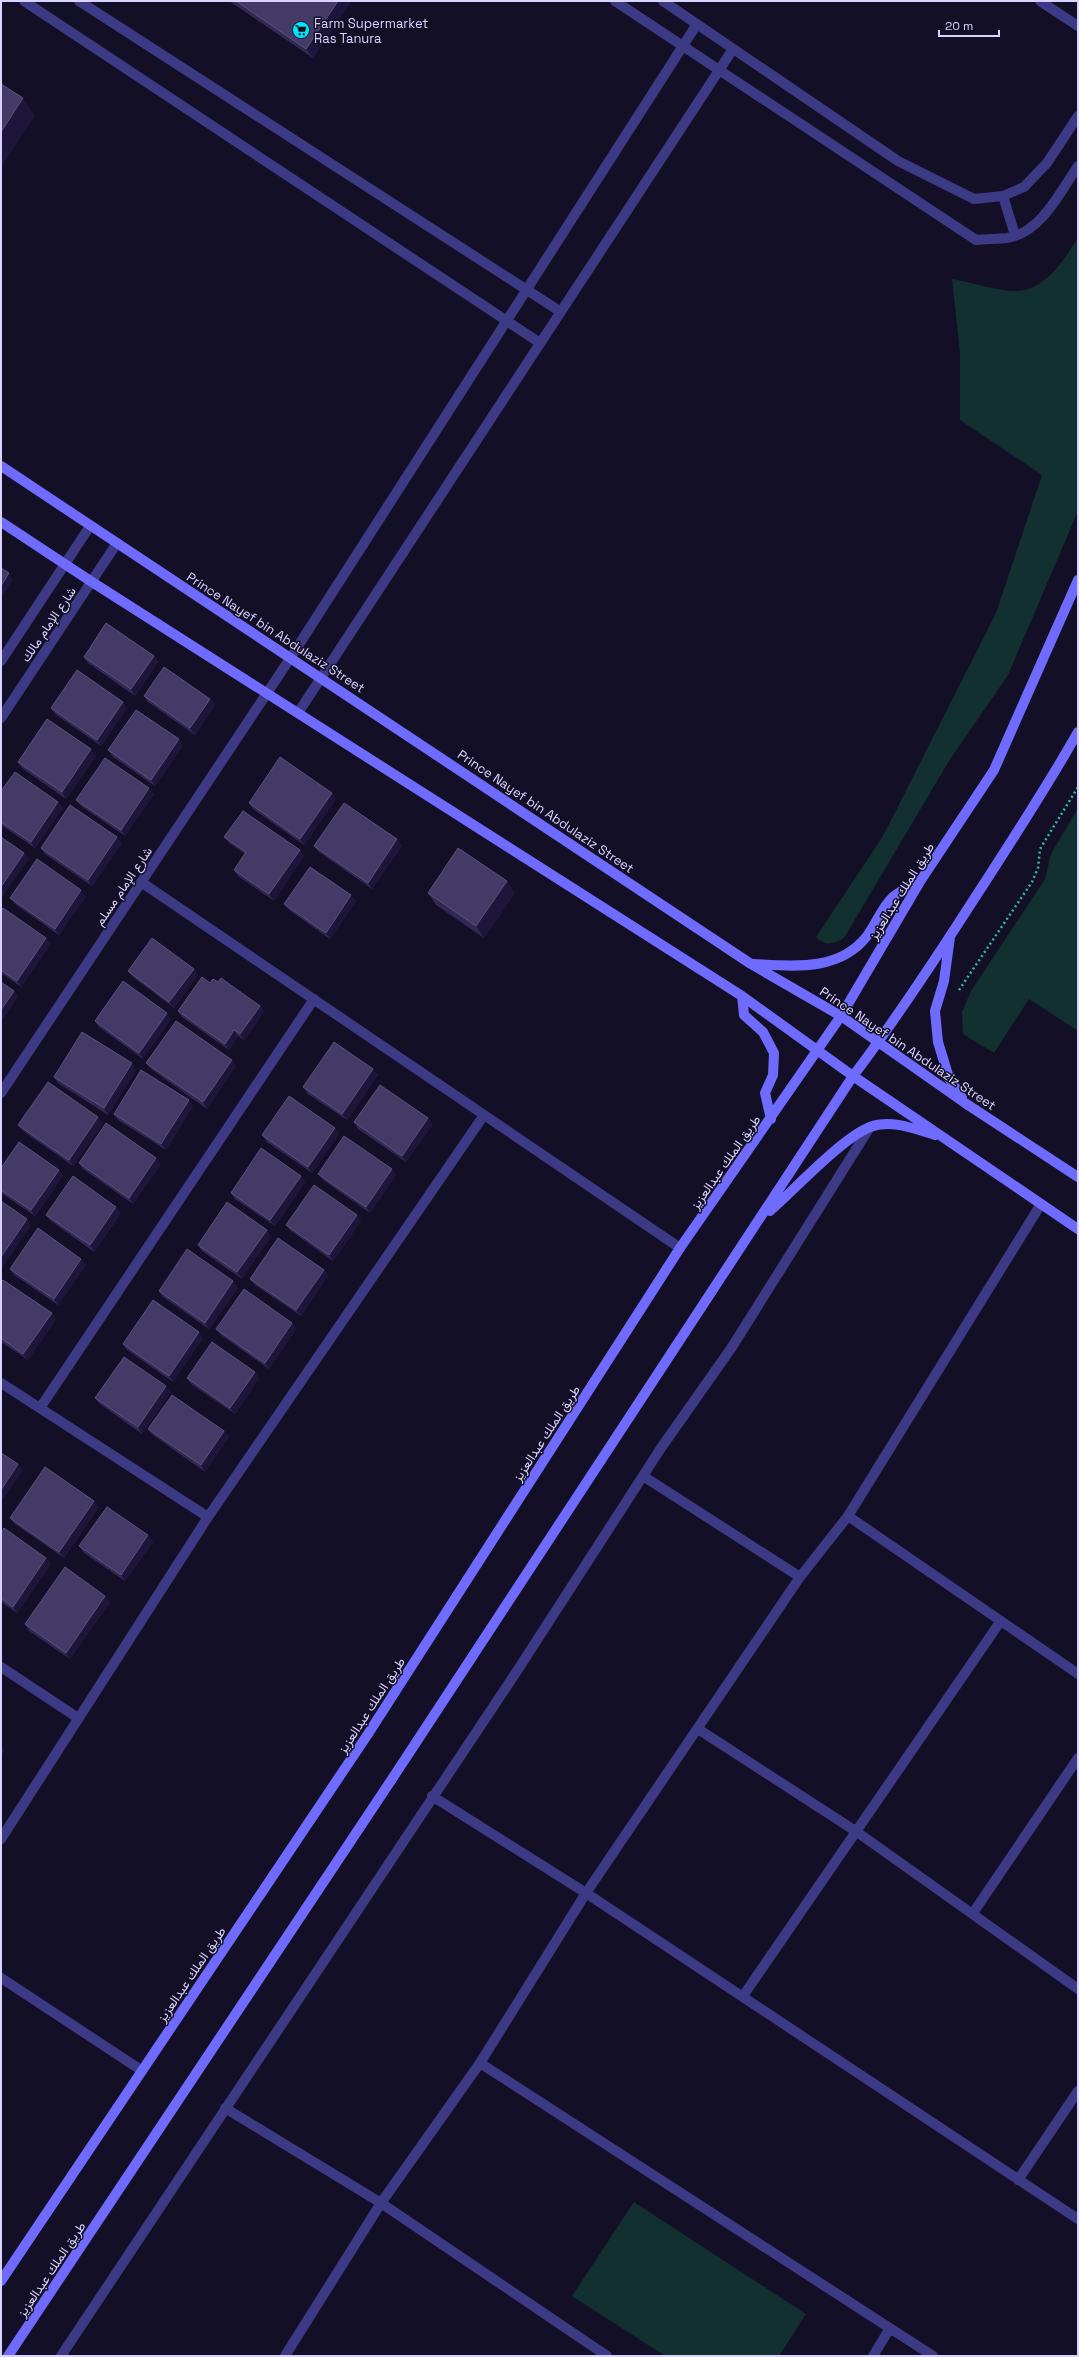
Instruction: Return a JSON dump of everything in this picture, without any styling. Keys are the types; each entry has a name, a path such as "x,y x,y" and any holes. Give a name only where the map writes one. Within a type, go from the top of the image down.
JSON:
{"main road":[{"name":"Prince Nayef bin Abdulaziz Street","path":"1,466 90,526 322,677 751,964 841,1016 965,1103 1078,1177"},
{"path":"1,522 92,582 742,996 853,1076 1078,1229"},
{"name":"طريق الملك عبدالعزيز","path":"1,2281 368,1734 680,1248 771,1119 841,1016 921,880 994,770 1078,580"},
{"name":"طريق الملك عبدالعزيز","path":"8,2356 189,2086 760,1221 853,1076 879,1042 950,935 1038,801 1078,732"},
{"path":"751,964 818,965 833,960 851,951 867,937 892,897 921,880"},
{"path":"950,935 944,981 934,1011 938,1042 949,1078 965,1103"},
{"path":"742,996 744,1015 763,1032 774,1053 773,1075 765,1094 771,1119"},
{"path":"760,1221 845,1143 870,1127 902,1125 947,1139"}],"street":[{"path":"24,1 540,343"},
{"path":"79,1 561,312"},
{"path":"615,1 976,240 1008,238 1037,224 1078,166"},
{"path":"663,1 898,161 974,199 1003,196 1024,187 1047,163 1078,116"},
{"path":"1040,1 1078,26"},
{"name":"شارع الإمام مسلم","path":"1,1093 4,1081 141,882 291,657 697,24"},
{"path":"298,713 733,49"},
{"path":"1003,196 1015,235"},
{"name":"شارع الإمام مالك","path":"1,661 90,526"},
{"name":"شارع الإمام مالك","path":"1,718 117,543"},
{"path":"141,882 680,1248"},
{"path":"40,1408 314,999"},
{"path":"1,1838 208,1517 484,1115"},
{"path":"61,2356 311,1981 432,1796 521,1665 643,1476 732,1347 870,1127"},
{"path":"285,2356 381,2203 480,2063 586,1893 800,1577 848,1516 1041,1204"},
{"path":"1,1383 208,1517"},
{"path":"643,1476 800,1577"},
{"path":"848,1516 1000,1622 1078,1674"},
{"path":"742,1996 1000,1622"},
{"path":"1,1667 78,1718"},
{"path":"698,1729 856,1832 1078,1989"},
{"path":"973,1914 1078,1758"},
{"path":"432,1796 586,1893 1078,2219"},
{"path":"1,1978 142,2070"},
{"path":"480,2063 933,2356"},
{"path":"1018,2180 1078,2091"},
{"path":"225,2108 381,2203 607,2356"},
{"path":"873,2356 890,2328"}],"path":[{"path":"956,993 1032,882 1038,868 1040,849 1078,787"}],"green space":[{"path":"1078,238 1078,511 1008,675 949,761 844,938 830,944 823,942 816,937 883,836 996,613 1042,475 960,420 960,353 952,279 1001,290 1026,290 1045,280 1053,272 1067,255"},
{"path":"1078,808 1078,1031 1029,999 994,1053 963,1034 962,1012 971,991 1045,879 1051,854"},
{"path":"634,2202 806,2314 779,2356 665,2356 572,2296"}],"building":[{"name":"Farm Supermarket Ras Tanura","path":"236,1 338,1 306,49"},
{"path":"1,84 23,98 1,132"},
{"path":"1,568 9,573 1,586"},
{"path":"106,623 154,656 131,689 84,657"},
{"path":"164,667 210,699 190,728 144,696"},
{"path":"77,670 123,702 97,740 51,708"},
{"path":"136,710 179,739 151,780 108,750"},
{"path":"47,719 91,749 62,792 18,762"},
{"path":"280,757 332,793 300,839 249,803"},
{"path":"105,758 149,788 121,830 76,800"},
{"path":"15,772 58,802 31,842 1,822 1,791"},
{"path":"344,803 397,839 368,883 314,846"},
{"path":"70,805 117,837 88,880 41,848"},
{"path":"243,811 300,850 269,894 234,870 246,852 224,837"},
{"path":"1,837 24,853 1,887"},
{"path":"458,848 507,881 476,926 428,893"},
{"path":"37,859 81,890 55,929 10,898"},
{"path":"310,867 351,895 326,933 284,904"},
{"path":"3,908 46,938 17,981 1,970 1,912"},
{"path":"152,938 194,969 169,1002 128,971"},
{"path":"202,977 210,983 213,979 218,982 221,978 260,1006 240,1034 234,1030 225,1044 178,1011"},
{"path":"123,981 167,1013 139,1053 95,1021"},
{"path":"1,982 14,991 1,1010"},
{"path":"176,1021 232,1060 203,1102 146,1063"},
{"path":"82,1032 132,1063 104,1108 54,1077"},
{"path":"334,1042 373,1069 342,1114 303,1087"},
{"path":"141,1070 189,1100 161,1144 114,1114"},
{"path":"48,1082 98,1117 69,1160 18,1125"},
{"path":"380,1085 428,1118 402,1156 354,1122"},
{"path":"289,1096 335,1128 308,1167 262,1135"},
{"path":"106,1123 156,1158 129,1198 79,1163"},
{"path":"344,1136 392,1169 366,1207 318,1174"},
{"path":"19,1142 59,1170 31,1210 1,1190 1,1168"},
{"path":"261,1148 301,1176 270,1220 231,1193"},
{"path":"73,1176 116,1207 90,1245 46,1215"},
{"path":"314,1185 357,1215 329,1255 286,1225"},
{"path":"1,1201 27,1219 1,1257"},
{"path":"227,1202 267,1230 237,1272 198,1245"},
{"path":"38,1228 81,1259 54,1299 10,1269"},
{"path":"278,1238 324,1270 296,1310 250,1279"},
{"path":"187,1249 233,1281 205,1323 159,1291"},
{"path":"3,1280 52,1313 23,1354 1,1338 1,1283"},
{"path":"244,1289 292,1323 265,1363 216,1329"},
{"path":"153,1300 199,1332 169,1376 123,1344"},
{"path":"212,1342 255,1372 230,1408 187,1378"},
{"path":"124,1357 166,1386 138,1427 95,1398"},
{"path":"172,1395 224,1431 201,1465 148,1429"},
{"path":"1,1453 18,1464 1,1490"},
{"path":"45,1467 94,1501 59,1552 10,1518"},
{"path":"107,1507 148,1535 121,1575 79,1546"},
{"path":"4,1528 46,1558 13,1607 1,1598 1,1533"},
{"path":"65,1567 105,1596 66,1653 25,1624"}],"place":[{"name":"Farm Supermarket Ras Tanura","path":"301,30"}]}
